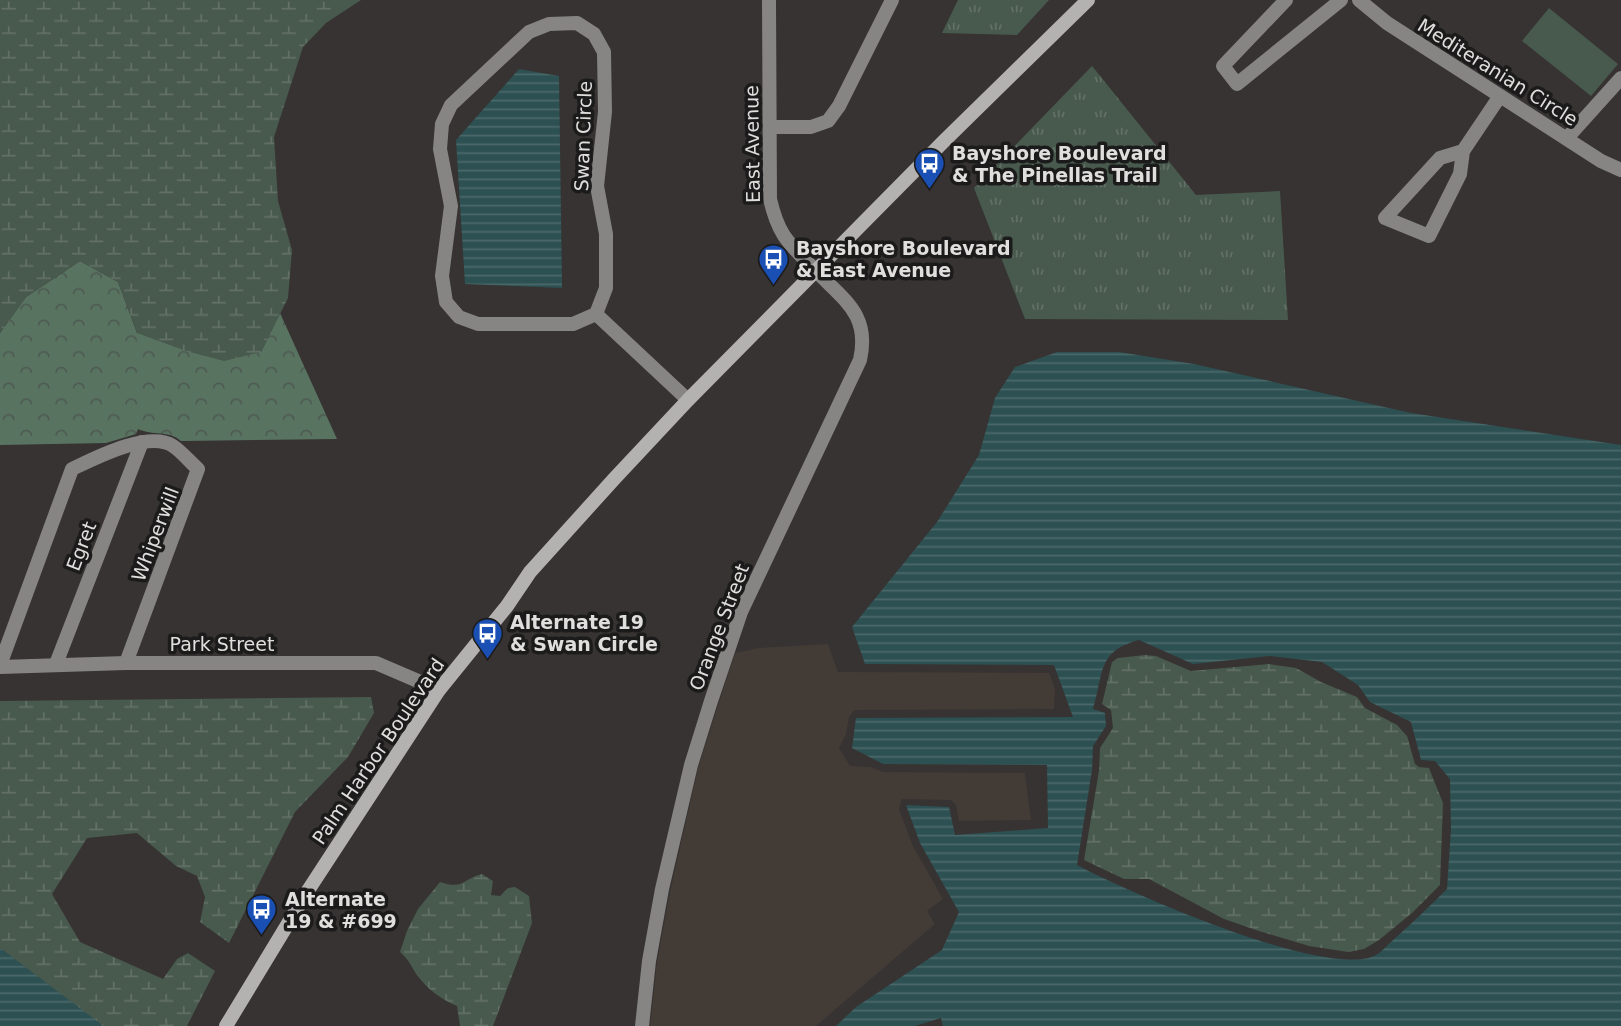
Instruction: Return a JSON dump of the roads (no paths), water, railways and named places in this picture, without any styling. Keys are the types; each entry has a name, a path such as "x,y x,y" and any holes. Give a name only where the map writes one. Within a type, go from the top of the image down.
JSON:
{"main road":[{"name":"Palm Harbor Boulevard","path":"226,1026 309,889 439,690 507,606 530,572 688,400 944,141 1088,0"}],"street":[{"name":"East Avenue","path":"769,0 770,199 775,220 784,239 817,272"},
{"path":"770,127 811,127 828,121 839,106 892,0"},
{"path":"1286,0 1223,66 1237,84 1341,0"},
{"name":"Mediteranian Circle","path":"1359,0 1387,23 1601,161 1621,170"},
{"name":"Swan Circle","path":"577,23 594,34 604,52 605,113 597,186 606,234 606,288 596,314 573,324 478,324 459,317 446,302 442,276 451,206 440,149 442,124 452,105 520,41 530,32 549,24 577,23"},
{"path":"1567,138 1621,78"},
{"path":"1463,151 1440,158 1385,218 1429,236 1460,174 1463,151 1500,96"},
{"name":"Orange Street","path":"642,1026 649,961 662,889 691,765 711,701 741,612 860,359 863,331 855,312 817,272"},
{"path":"596,314 688,400"},
{"name":"Whiperwill","path":"0,666 72,469 104,453 142,442 171,444 198,469 127,663"},
{"name":"Egret","path":"56,664 142,442"},
{"name":"Park Street","path":"0,666 376,663 439,690"}],"water":[{"path":"519,69 559,76 562,288 465,284 456,140"},
{"path":"1057,352 1119,352 1194,364 1411,413 1621,445 1621,1026 943,1026 941,1018 915,1026 836,1026 856,1007 942,950 959,912 920,843 906,805 949,807 955,835 1048,828 1047,765 883,764 852,748 856,718 1073,717 1054,665 865,664 852,627 937,522 979,455 995,398 1015,367","holes":["1139,640 1193,664 1269,656 1322,662 1358,685 1370,702 1411,722 1421,760 1435,761 1450,779 1451,829 1447,889 1378,954 1351,960 1316,956 1273,945 1180,912 1077,865 1092,770 1093,746 1106,726 1105,713 1093,709 1104,665 1116,650"]},
{"path":"0,948 101,1024 102,1026 0,1026"}],"place":[{"name":"Bayshore Boulevard & The Pinellas Trail","path":"929,191"},
{"name":"Bayshore Boulevard & East Avenue","path":"773,286"},
{"name":"Alternate 19 & Swan Circle","path":"487,660"},
{"name":"Alternate 19 & #699","path":"262,937"}]}
